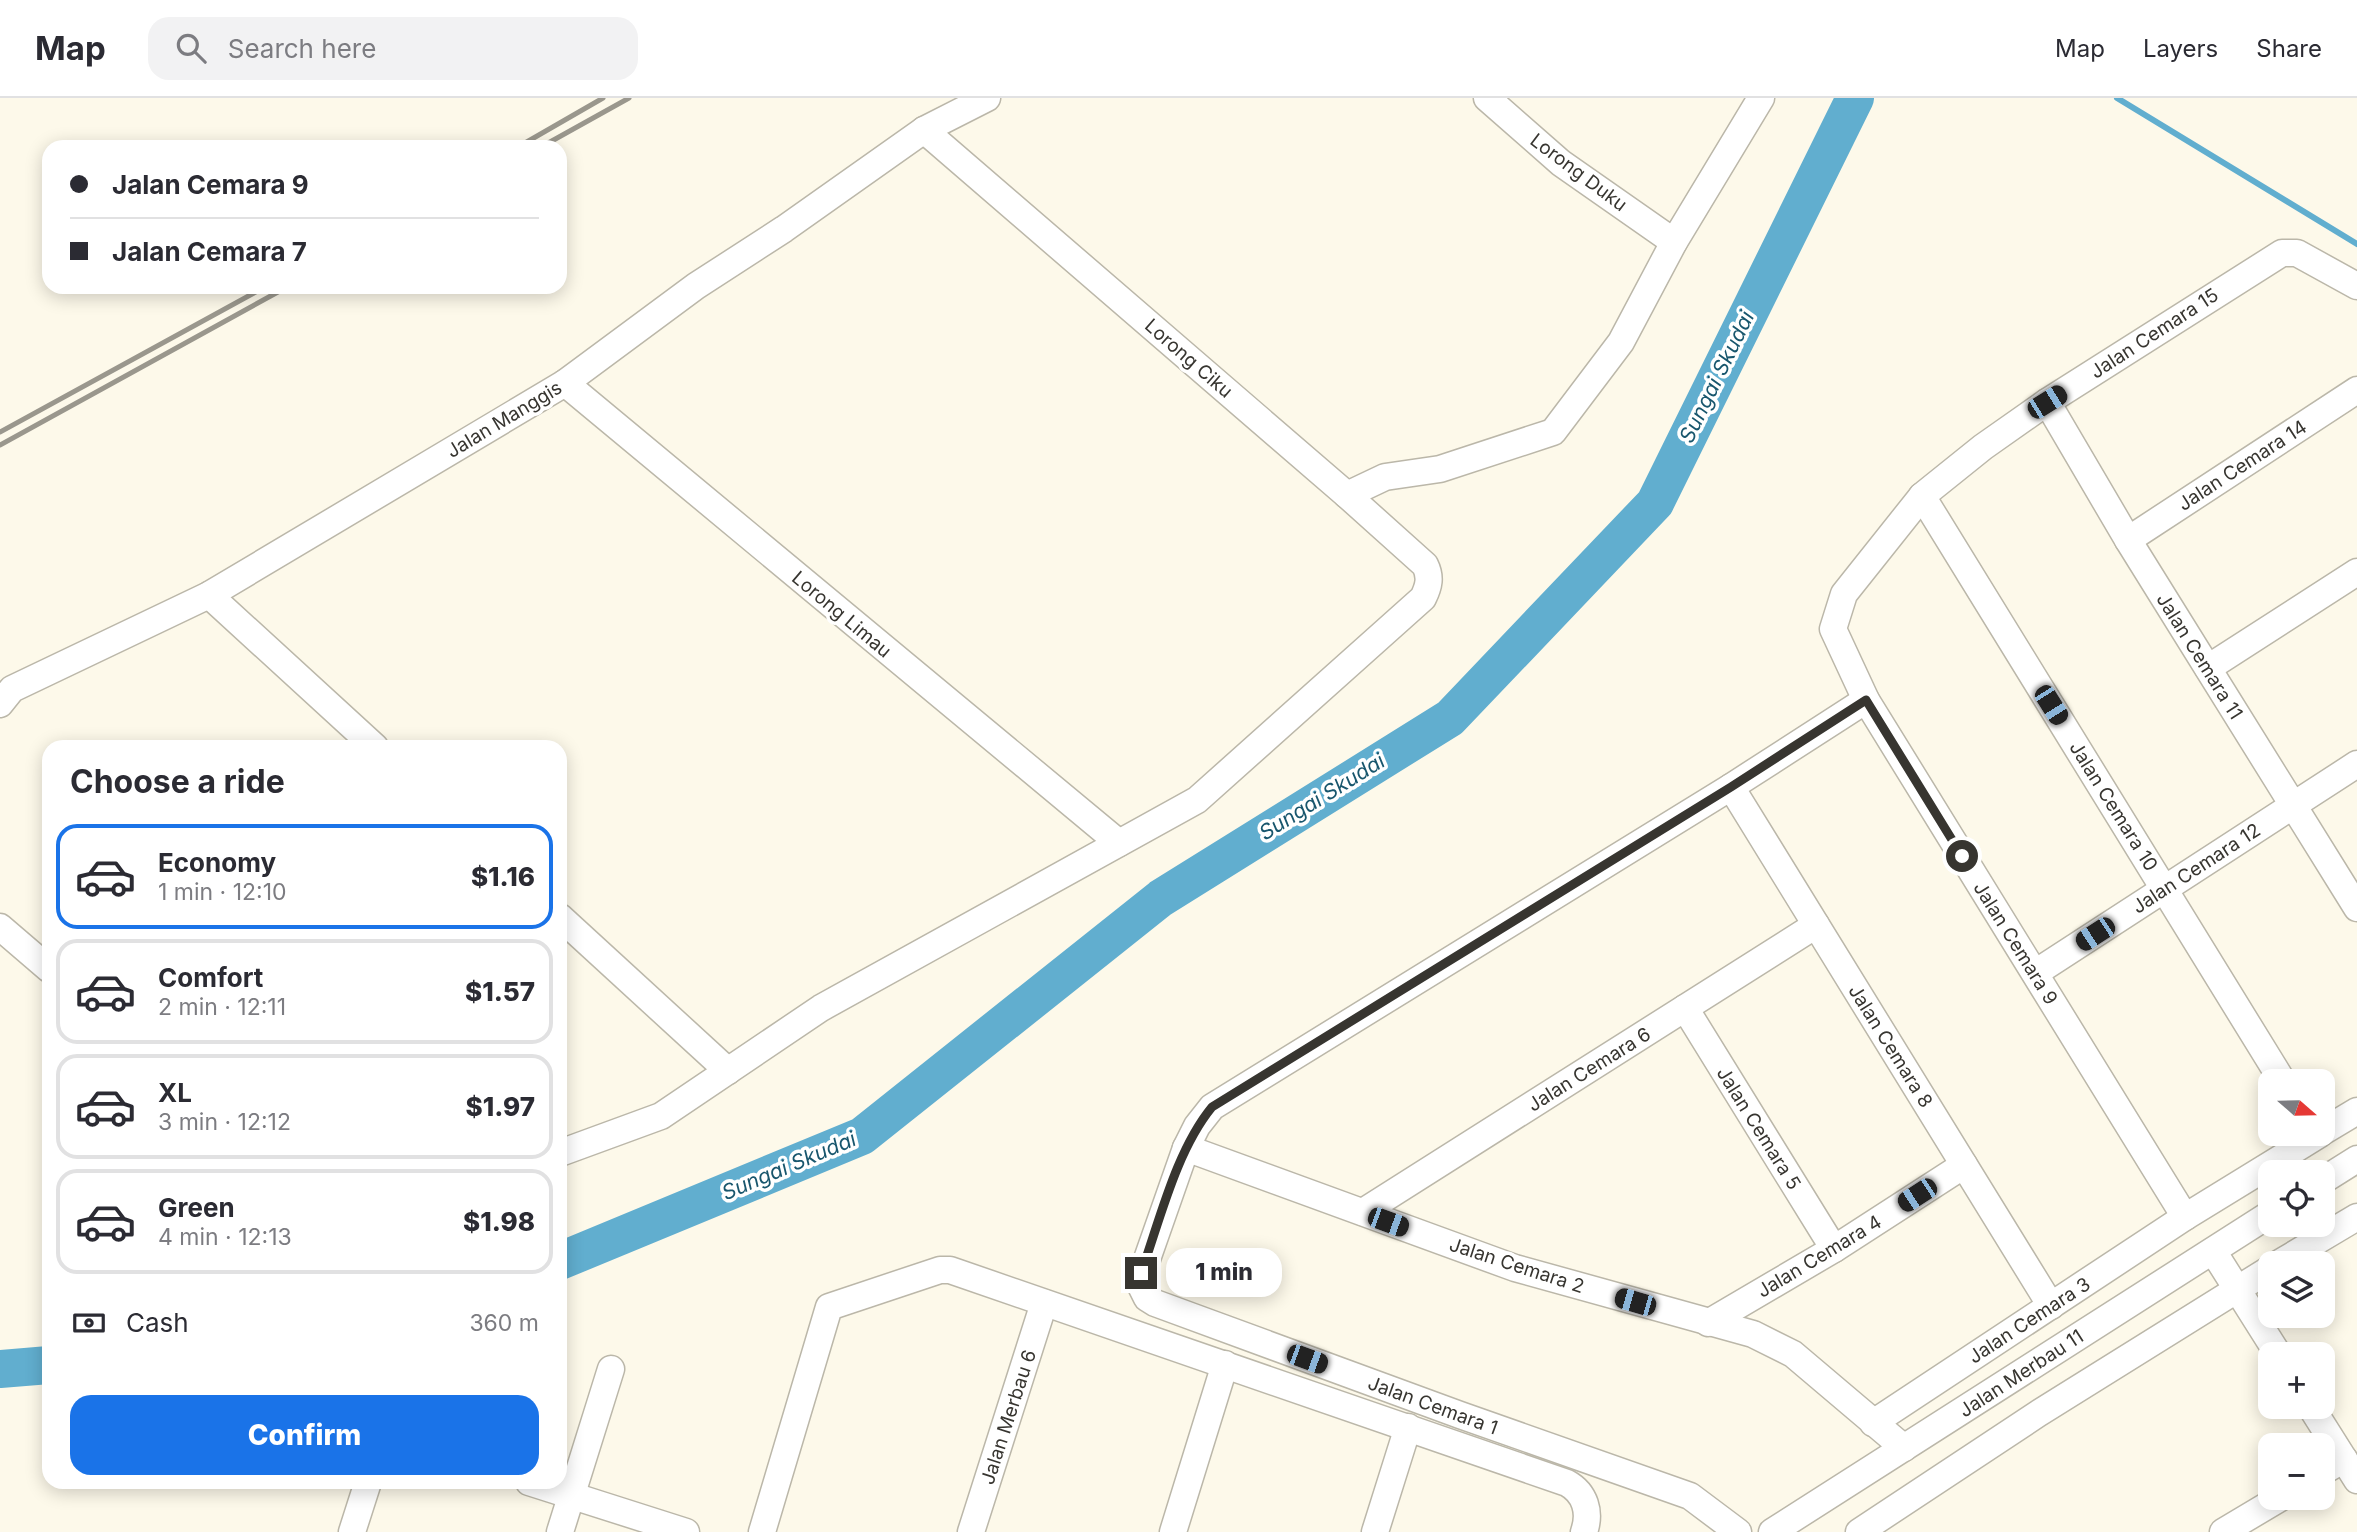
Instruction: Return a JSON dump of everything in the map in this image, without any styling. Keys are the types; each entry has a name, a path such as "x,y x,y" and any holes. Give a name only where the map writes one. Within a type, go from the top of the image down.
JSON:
{"street":[{"name":"Jalan Manggis","path":"0,704 12,689 209,595 565,383 695,285 784,229 924,130 987,98"},
{"name":"Lorong Duku","path":"1487,98 1560,163 1674,242"},
{"path":"1347,495 1385,477 1440,470 1553,432 1621,342 1674,242 1761,98"},
{"name":"Lorong Ciku","path":"924,130 1347,495 1425,565 1430,581 1423,598 1197,800 1119,843"},
{"name":"Jalan Cemara 15","path":"1833,629 1844,594 1922,496 1983,447 2047,402 2282,253 2304,256 2357,286"},
{"name":"Lorong Limau","path":"565,383 1119,843"},
{"name":"Jalan Cemara 14","path":"2127,540 2357,390"},
{"name":"Jalan Cemara 11","path":"2047,402 2127,540 2357,908"},
{"name":"Jalan Cemara 10","path":"1922,496 2275,1069"},
{"path":"2208,668 2357,572"},
{"path":"209,595 367,740"},
{"name":"Jalan Cemara 9","path":"1833,629 1866,700 2185,1217"},
{"path":"1186,1148 1196,1126 1212,1107 1731,787 1866,700"},
{"name":"Jalan Cemara 12","path":"2035,973 2357,764"},
{"name":"Jalan Cemara 8","path":"1731,787 2051,1306"},
{"path":"567,1150 661,1116 821,1008 1119,843"},
{"path":"567,923 728,1071"},
{"name":"Jalan Cemara 6","path":"1363,1212 1816,925"},
{"path":"0,927 42,963"},
{"name":"Jalan Cemara 5","path":"1685,1008 1834,1248"},
{"name":"Jalan Cemara 3","path":"2335,1124 2357,1111"},
{"name":"Jalan Cemara 3","path":"1873,1423 2185,1217 2299,1146"},
{"name":"Jalan Cemara 2","path":"1186,1148 1515,1268 1753,1334 1793,1354 1904,1448"},
{"name":"Jalan Cemara 1","path":"1186,1148 1139,1282 1142,1291 1155,1303 1690,1496 1738,1532"},
{"path":"2335,1173 2357,1159"},
{"name":"Jalan Cemara 4","path":"1708,1323 1834,1248 1964,1165"},
{"path":"2300,1251 2357,1217"},
{"name":"Jalan Merbau 11","path":"1772,1532 2258,1222"},
{"path":"2213,1251 2270,1342"},
{"path":"762,1532 830,1307 940,1270 962,1274 1225,1364 1577,1489 1587,1511 1584,1532"},
{"path":"1859,1532 2039,1413 2258,1276"},
{"name":"Jalan Merbau 6","path":"971,1532 1044,1303"},
{"path":"1173,1532 1225,1364"},
{"path":"560,1532 611,1370"},
{"path":"2317,1419 2341,1471"},
{"path":"1375,1532 1408,1427"},
{"path":"352,1532 366,1489"},
{"path":"548,1489 686,1532"},
{"path":"2223,1532 2260,1510"}],"waterway":[{"name":"Sungai Skudai","path":"567,1258 862,1136 1161,898 1450,718 1655,503 1855,98"},
{"path":"2117,98 2357,244"},
{"name":"Sungai Skudai","path":"0,1369 42,1366"}],"railway":[{"path":"530,140 603,98"},
{"path":"554,140 629,98"},
{"path":"0,432 252,294"},
{"path":"0,445 274,294"}],"route":[{"path":"1141,1273 1186,1148 1196,1126 1212,1107 1731,787 1866,700 1962,856"}]}
